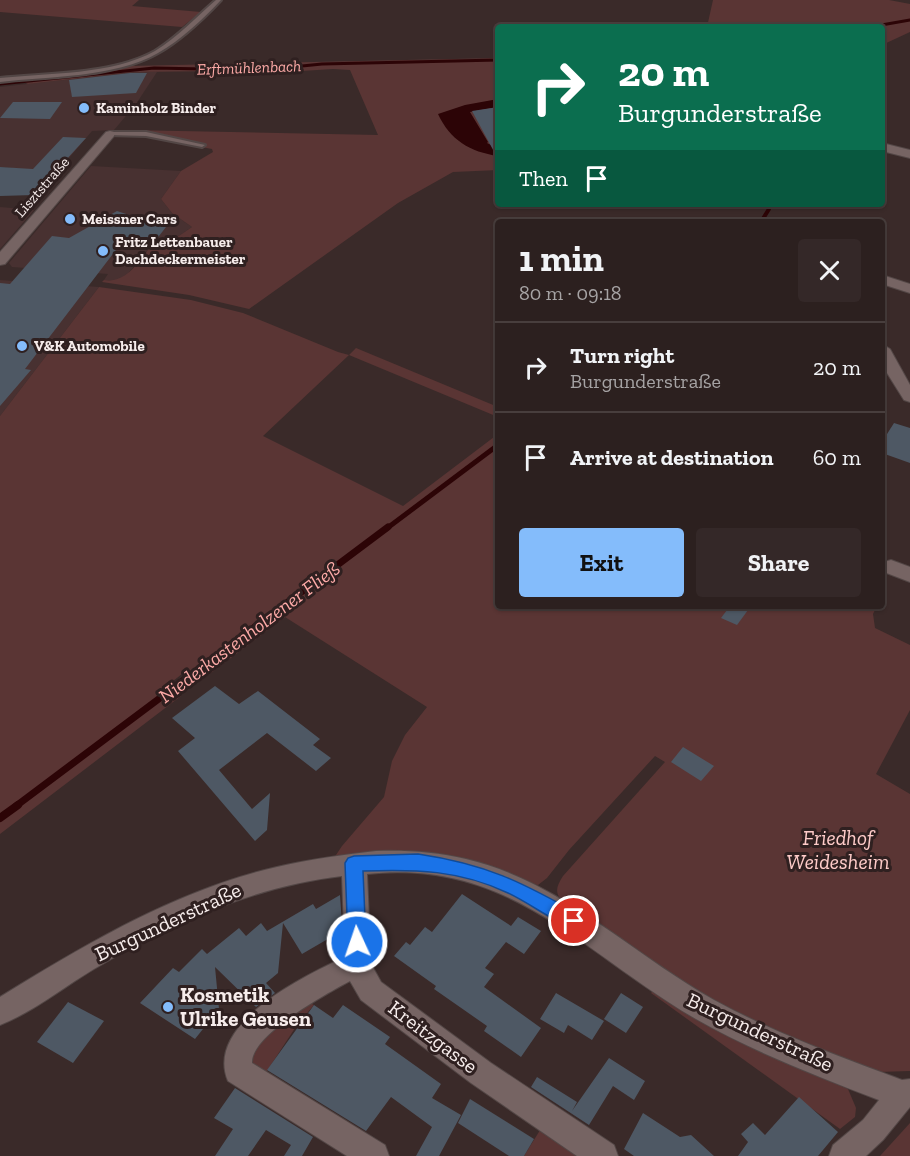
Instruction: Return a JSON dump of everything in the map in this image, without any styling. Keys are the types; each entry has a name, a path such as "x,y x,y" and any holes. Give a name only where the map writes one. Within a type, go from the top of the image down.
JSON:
{"street":[{"name":"Lisztstraße","path":"0,261 110,134"},
{"path":"885,148 910,154"},
{"path":"885,280 910,290"},
{"path":"885,355 896,377 910,397"},
{"path":"891,567 910,575"},
{"name":"Burgunderstraße","path":"0,1012 126,938 226,892 280,875 354,863 396,861 433,863 495,879 542,901 679,994 723,1019 776,1044 906,1093"},
{"name":"Kreitzgasse","path":"354,863 358,964 362,977 371,991 481,1074 603,1156"},
{"path":"358,964 326,979 283,1006 241,1046 236,1055 235,1064 238,1071 374,1156"},
{"path":"844,1156 873,1130 906,1093"}],"lane":[{"path":"0,80 129,64 163,48 219,0"},
{"path":"110,134 146,134 202,145"}],"shaded area":[{"path":"134,72 157,72 136,104 114,130 92,131 57,172 0,167 0,87"},
{"path":"495,100 495,108 470,112 487,143 495,151 495,155 470,148 455,138 438,114 465,105"},
{"path":"91,166 181,171 161,199 172,213 192,227 161,248 152,245 124,278 113,281 104,280 108,274 12,267 9,263"},
{"path":"0,207 34,210 0,249"},
{"path":"0,280 99,287 0,416"}],"green space":[{"path":"0,0 139,0 132,6 201,12 182,27 0,12"},
{"path":"713,0 889,0 910,4 910,32 885,44 885,24 708,24"},
{"path":"495,58 495,170 453,172 398,203 249,309 189,295 102,282 126,275 152,245 161,248 192,227 172,213 161,199 181,171 213,152 212,149 201,147 204,145 128,130 378,135 350,70 270,73 134,72 28,84 17,79 129,66"},
{"name":"Friedhof Weidesheim","path":"99,287 191,300 243,313 349,355 263,436 403,506 495,436 495,609 876,609 873,614 875,628 910,645 910,710 876,774 910,794 910,1071 878,1072 808,1047 704,997 564,903 557,890 563,876 665,762 655,756 569,850 547,878 538,885 334,858 384,797 392,761 405,735 427,707 285,617 199,682 187,670 168,685 181,696 0,834 0,416"},
{"path":"356,348 495,406 495,416 349,355"},
{"path":"655,988 848,1089 856,1108 855,1117 840,1129 651,993"},
{"path":"305,1000 314,1005 297,1025 265,1074 247,1064 255,1045"},
{"path":"910,1123 910,1156 880,1156"},
{"path":"542,1127 586,1156 524,1156"}],"building":[{"path":"147,73 136,93 72,97 69,80"},
{"path":"13,102 62,102 50,119 0,118"},
{"path":"495,107 495,153 472,111"},
{"path":"63,137 86,138 34,195 0,196 0,167 33,169"},
{"path":"117,211 166,227 152,245 122,242 25,369 31,370 0,406 0,283 10,284 52,236 69,238"},
{"path":"894,423 910,428 910,463 885,454 885,437"},
{"path":"728,609 749,609 737,625 721,618"},
{"path":"215,686 239,704 258,691 320,739 313,745 331,758 316,771 267,733 219,770 252,809 270,793 267,830 255,841 178,751 195,738 172,718"},
{"path":"683,747 714,766 701,781 671,762"},
{"path":"462,894 511,926 518,917 541,931 524,954 506,942 485,968 494,974 484,987 541,1028 521,1057 484,1031 487,1026 434,989 436,986 394,956 406,942 410,945 425,927 432,932"},
{"path":"340,895 342,925 331,931 333,936 302,954 283,923 278,973 266,983 275,993 256,1007 215,967 219,1009 195,1039 140,1003 173,968 179,972 202,949 207,954 239,928 246,936 261,923 267,931 313,904 316,909"},
{"path":"556,993 604,1021 592,1040 568,1025 564,1033 540,1019"},
{"path":"621,993 643,1007 626,1033 604,1019"},
{"path":"68,1002 104,1021 73,1063 37,1042"},
{"path":"314,1005 333,1018 343,1005 390,1037 385,1044 441,1084 432,1098 461,1115 439,1156 416,1156 432,1127 391,1097 366,1131 267,1070"},
{"path":"609,1058 645,1081 634,1100 613,1086 589,1125 531,1087 537,1077 577,1102 572,1111"},
{"path":"235,1088 313,1137 302,1156 284,1156 291,1145 266,1130 248,1156 215,1156 233,1129 214,1118"},
{"path":"799,1097 838,1132 818,1156 738,1156 748,1142 741,1134 753,1123 765,1135"},
{"path":"470,1099 534,1139 524,1156 509,1156 458,1123"},
{"path":"643,1113 680,1137 691,1135 714,1156 634,1156 624,1149"}],"waterway":[{"name":"Erftmühlenbach","path":"885,24 910,20"},
{"name":"Erftmühlenbach","path":"0,84 154,68 262,70 322,64 495,60"},
{"name":"Niederkastenholzener Fließ","path":"763,219 769,209"},
{"name":"Niederkastenholzener Fließ","path":"386,529 495,447"},
{"name":"Niederkastenholzener Fließ","path":"16,806 388,527"},
{"name":"Niederkastenholzener Fließ","path":"0,818 18,805"}],"place":[{"name":"Kaminholz Binder","path":"84,108"},
{"name":"Meissner Cars","path":"70,219"},
{"name":"Fritz Lettenbauer Dachdeckermeister","path":"103,251"},
{"name":"V&K Automobile","path":"22,346"},
{"name":"Kosmetik Ulrike Geusen","path":"168,1007"}],"route":[{"path":"357,942 354,863 418,861 474,872 516,888 574,921"}]}
